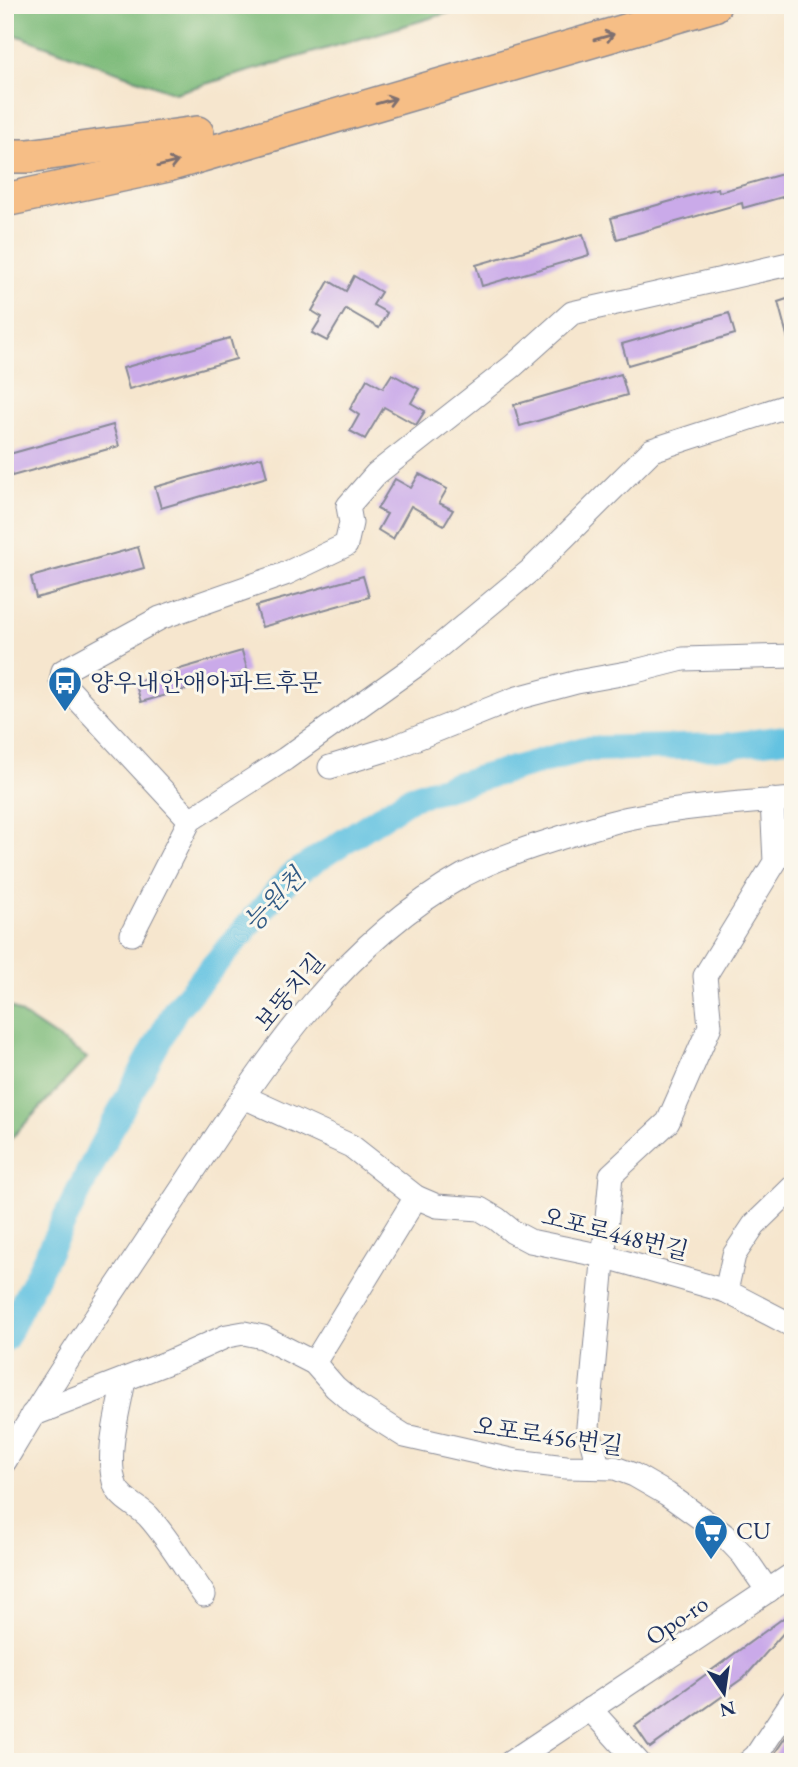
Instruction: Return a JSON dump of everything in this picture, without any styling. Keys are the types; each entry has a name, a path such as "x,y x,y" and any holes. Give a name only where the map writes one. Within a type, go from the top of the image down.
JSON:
{"highway":[{"path":"5,179 90,162 197,133 634,5"},
{"path":"5,200 168,165 714,5"},
{"path":"5,156 28,156 197,133"}],"street":[{"path":"190,820 61,681 63,671 160,618 285,574 346,545 351,523 348,506 376,474 513,366 572,313 793,263"},
{"path":"132,934 190,820 285,759 418,663 532,569 652,450 793,404"},
{"path":"330,767 392,748 517,698 577,682 683,659 793,656"},
{"path":"598,1466 588,1427 611,1175 668,1122 710,1026 705,976 775,862 782,800"},
{"name":"보뚱치길","path":"5,1461 32,1415 277,1047 360,950 413,908 465,875 522,850 630,818 782,800"},
{"name":"오포로448번길","path":"244,1097 351,1146 416,1197 437,1206 480,1209 530,1241 603,1255 726,1291 777,1315 793,1326"},
{"path":"726,1291 734,1255 754,1225 793,1187"},
{"path":"314,1363 416,1197"},
{"name":"오포로456번길","path":"32,1415 124,1380 227,1336 244,1333 263,1337 314,1363 335,1387 356,1405 405,1436 515,1461 566,1467 598,1466 615,1468 634,1475 704,1519 743,1555 785,1585"},
{"path":"124,1380 112,1447 113,1475 117,1489 146,1514 204,1595"},
{"name":"Opo-ro","path":"511,1762 785,1585"},
{"path":"749,1762 756,1756 793,1700"},
{"path":"590,1709 638,1762"}],"green space":[{"path":"5,5 475,5 175,93 5,31"},
{"path":"5,1003 87,1058 5,1145"}],"building":[{"path":"793,171 793,194 743,208 742,203 617,239 611,218 718,188 719,192"},
{"path":"583,234 589,255 482,286 476,265"},
{"path":"354,276 381,292 373,305 387,313 379,328 346,309 327,341 312,333 322,317 312,311 329,281 346,291"},
{"path":"793,297 793,342 789,343 778,302"},
{"path":"729,313 735,334 628,365 622,344"},
{"path":"230,338 236,359 129,389 123,368"},
{"path":"392,374 419,389 411,403 425,411 416,425 384,407 365,439 350,431 359,415 350,409 367,379 383,388"},
{"path":"621,374 627,395 520,426 514,405"},
{"path":"113,425 119,446 12,476 6,455"},
{"path":"262,457 267,477 161,508 155,487"},
{"path":"419,474 447,489 439,503 453,510 444,525 411,506 393,539 378,530 387,514 377,509 395,479 411,488"},
{"path":"138,547 144,568 36,598 31,577"},
{"path":"363,576 369,597 262,627 256,606"},
{"path":"242,651 248,672 141,702 135,682"},
{"path":"793,1611 793,1622 746,1676 650,1748 635,1726"},
{"path":"793,1726 793,1762 769,1762"}],"waterway":[{"name":"능원천","path":"5,1339 102,1145 176,1009 291,876 412,797 585,749 725,746 793,737"}],"place":[{"name":"양우내안애아파트후문","path":"65,713"},
{"name":"CU","path":"711,1561"}]}
